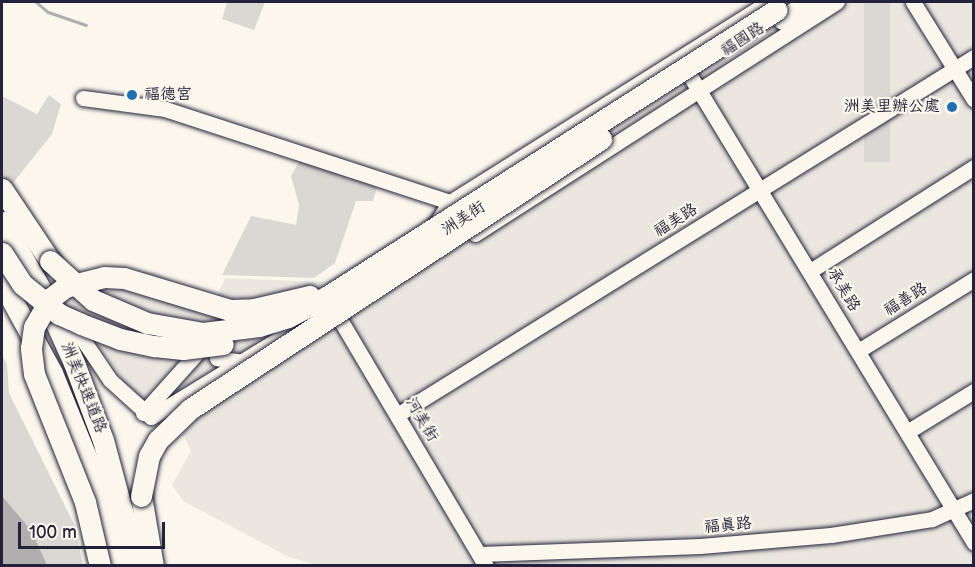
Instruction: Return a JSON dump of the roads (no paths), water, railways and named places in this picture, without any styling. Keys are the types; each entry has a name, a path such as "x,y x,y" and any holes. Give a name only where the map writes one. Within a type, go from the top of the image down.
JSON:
{"highway":[{"path":"2,253 22,284 59,314 120,339 183,349 237,342 296,325 780,8 811,2"},
{"path":"2,189 32,238 68,279 93,300 147,323 203,333 259,326 288,317 354,289"},
{"name":"洲美快速道路","path":"2,222 40,288 74,363 103,440 137,566"},
{"path":"100,566 85,502 34,374 31,348 33,327 51,298 65,287 104,277 124,278 208,306 254,309 354,289"},
{"name":"洲美快速道路","path":"2,282 52,373 88,464 116,566"},
{"path":"153,566 141,496 149,456 158,440 190,409 354,289"}],"street":[{"name":"福國路","path":"699,90 837,2"},
{"path":"913,2 974,100"},
{"name":"福國路","path":"678,57 780,8"},
{"name":"承美路","path":"678,57 974,543"},
{"name":"洲美街","path":"678,57 450,202 421,242 402,257 363,279 324,293 273,298 251,305 213,336 144,413 151,417 159,414 308,320 376,298 699,90"},
{"name":"福美路","path":"398,415 974,57"},
{"name":"洲美街","path":"82,98 165,109 450,202"},
{"path":"810,271 974,167"},
{"path":"2,208 86,349 110,380 144,413"},
{"name":"福善路","path":"858,351 974,279"},
{"name":"河美街","path":"324,293 483,560"},
{"path":"213,336 211,343 217,358 241,362"},
{"path":"907,432 974,391"},
{"name":"福真路","path":"483,560 831,535 955,512 974,500"}],"waterway":[{"path":"36,2 48,12 86,25"}],"place":[{"name":"福德宮","path":"132,95"},
{"name":"洲美里辦公處","path":"952,107"}]}
